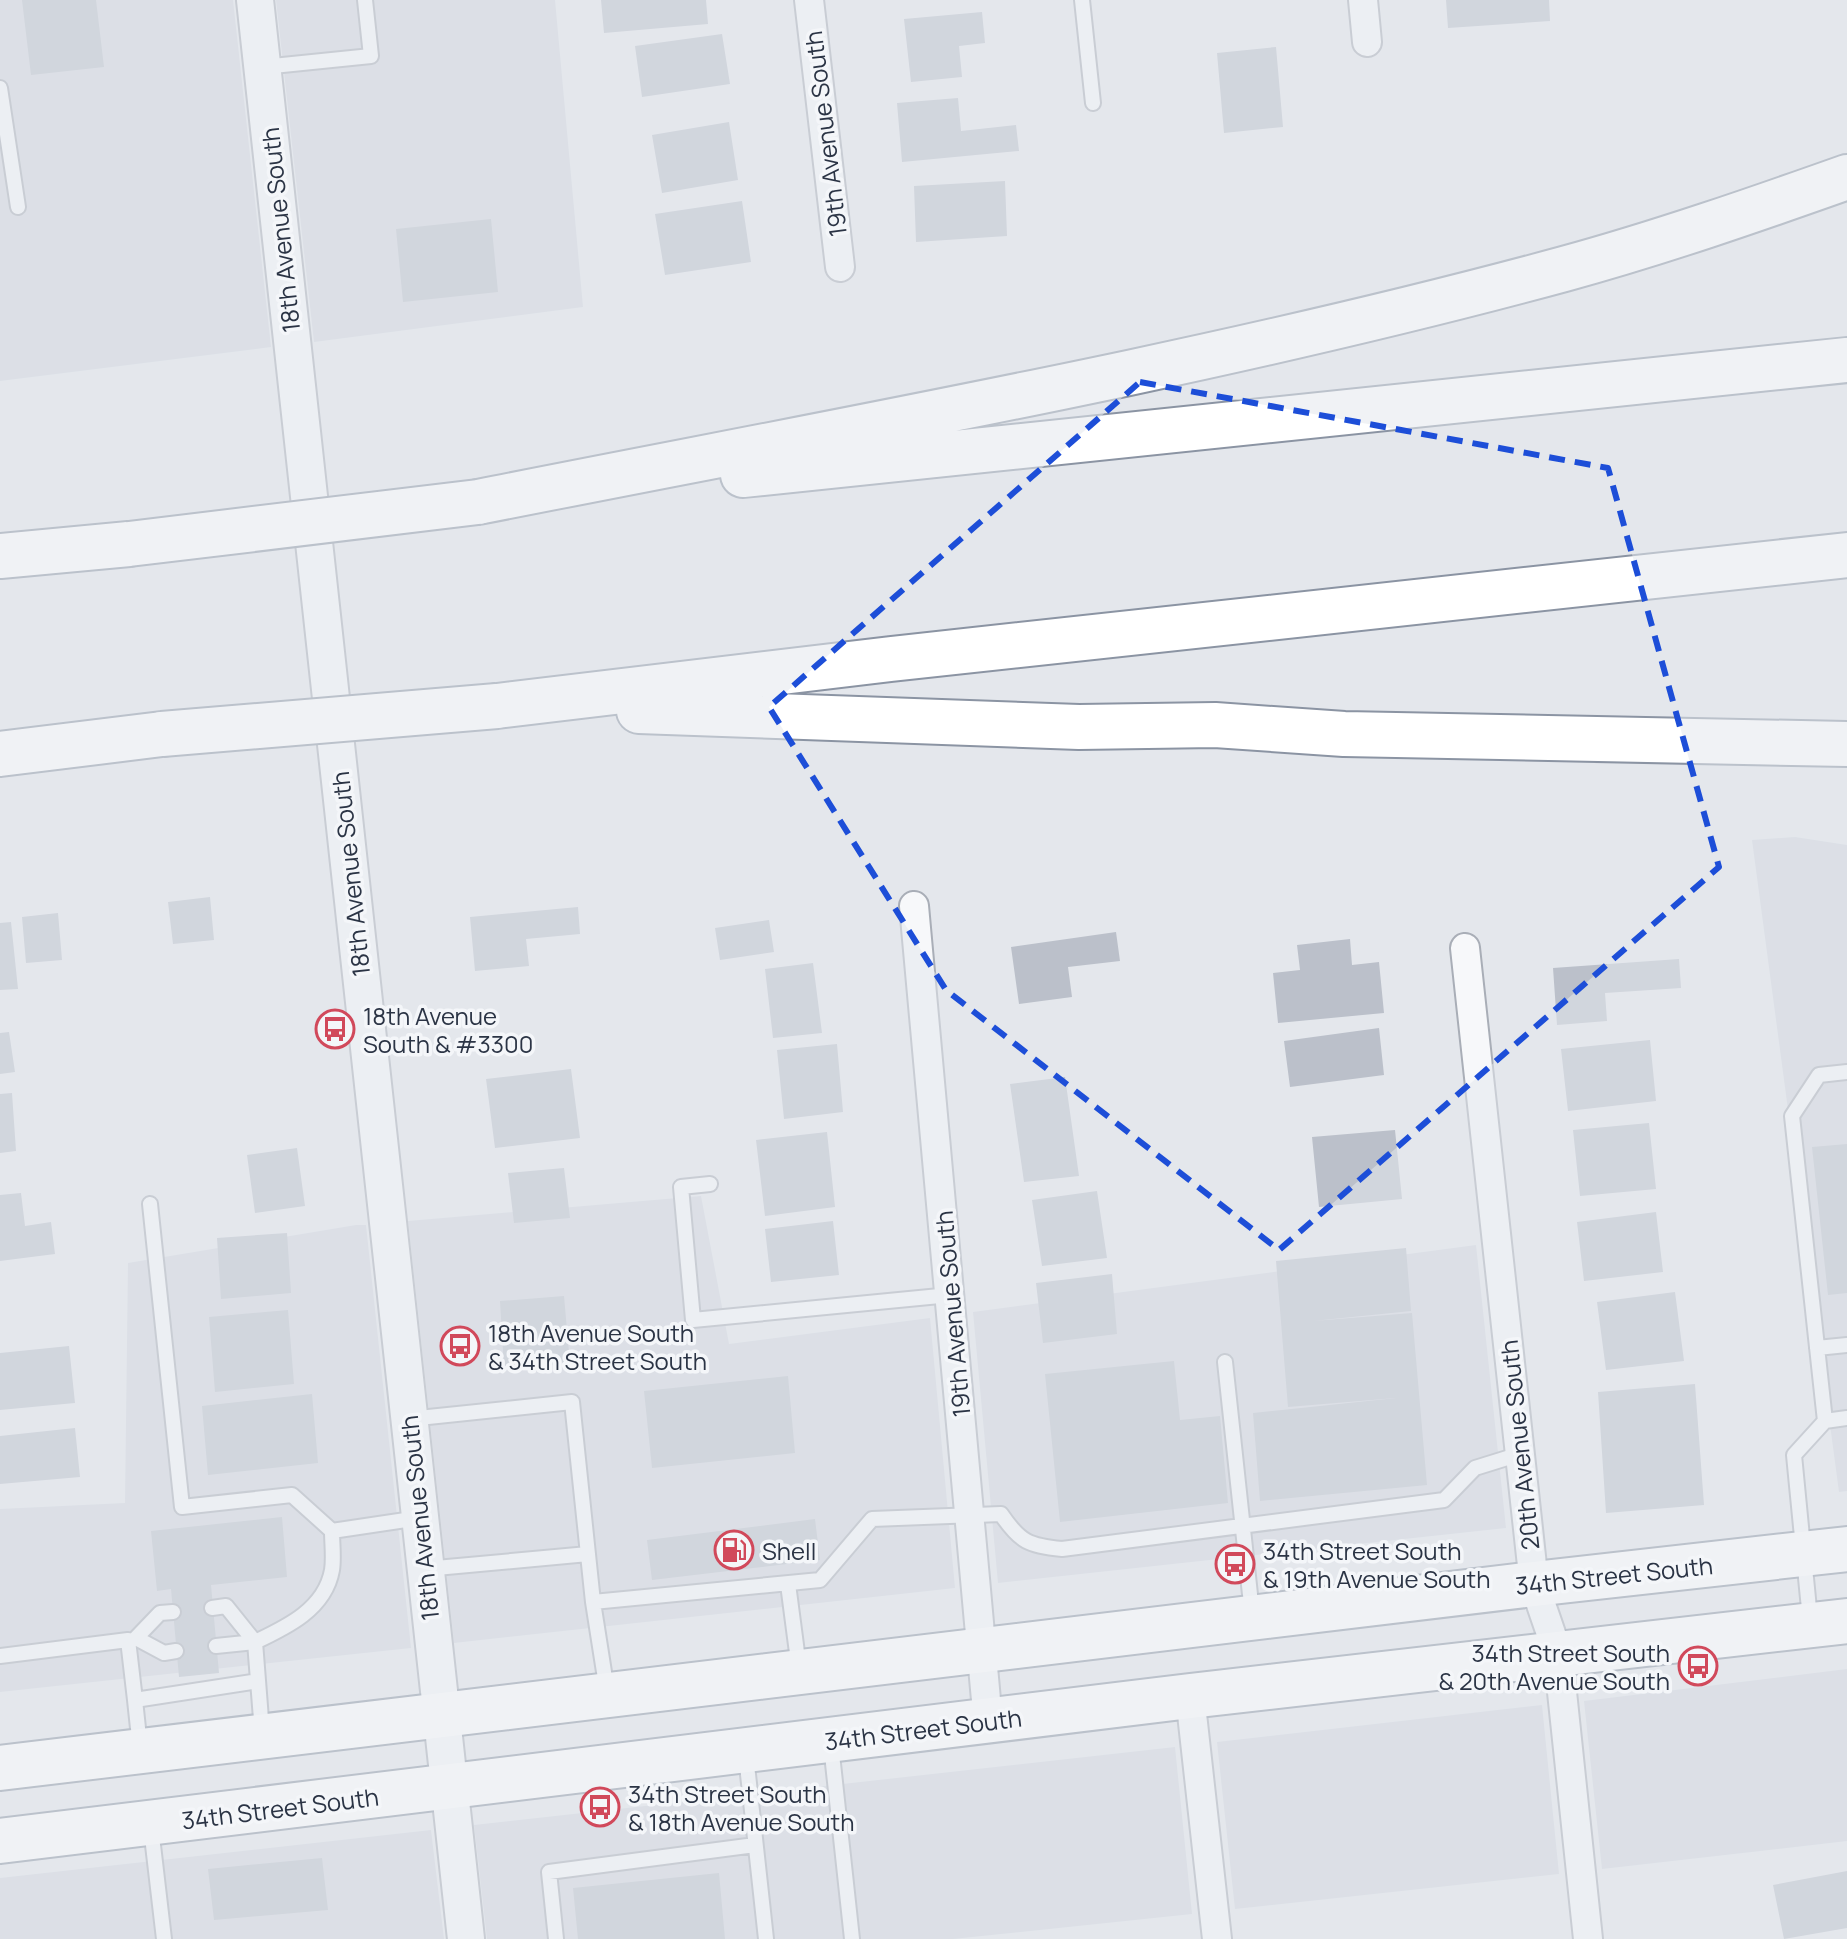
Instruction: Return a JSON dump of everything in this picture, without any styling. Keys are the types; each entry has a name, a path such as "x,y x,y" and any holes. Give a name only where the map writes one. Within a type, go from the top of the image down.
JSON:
{"highway":[{"path":"478,502 1198,358 1342,326 1568,268 1847,177"},
{"path":"0,556 129,544 478,502 1847,360"},
{"path":"0,754 162,734 497,706 891,659 1847,555"},
{"path":"497,706 1079,727 1215,725 1344,734 1847,744"},
{"name":"34th Street South","path":"0,1768 1847,1549"},
{"name":"34th Street South","path":"0,1841 1190,1696 1829,1623"}],"street":[{"name":"18th Avenue South","path":"255,0 466,1939"},
{"name":"19th Avenue South","path":"809,0 840,267"},
{"path":"1363,0 1367,42"},
{"name":"19th Avenue South","path":"914,906 988,1722"},
{"name":"20th Avenue South","path":"1465,948 1534,1584 1558,1654 1588,1939"},
{"path":"1190,1696 1217,1939"}],"lane":[{"path":"262,67 371,56 365,0"},
{"path":"1082,0 1093,103"},
{"path":"0,88 18,207"},
{"path":"1825,1421 1792,1116 1819,1075 1847,1072"},
{"path":"710,1184 681,1187 693,1320 950,1295"},
{"path":"150,1204 182,1507 292,1495 332,1531 332,1571 323,1592 308,1613 288,1627 255,1642 216,1646"},
{"path":"1817,1348 1847,1345"},
{"path":"1225,1362 1252,1618"},
{"path":"408,1419 572,1402 593,1602 608,1695"},
{"path":"1829,1623 1803,1554 1794,1455 1825,1421 1847,1418"},
{"path":"593,1602 820,1580 872,1519 1001,1514 1012,1530 1031,1546 1062,1549 1444,1500 1475,1468 1520,1454"},
{"path":"332,1531 419,1518"},
{"path":"424,1569 588,1554"},
{"path":"788,1584 799,1672"},
{"path":"212,1608 226,1606 255,1642 263,1737"},
{"path":"140,1751 132,1639 160,1613 173,1612"},
{"path":"0,1656 132,1639 164,1653 176,1651"},
{"path":"135,1700 258,1681"},
{"path":"831,1741 852,1939"},
{"path":"746,1751 766,1939"},
{"path":"151,1823 164,1939"},
{"path":"556,1939 549,1872 755,1845"}],"highlighted area":[{"path":"1140,382 1608,468 1719,867 1279,1250 946,990 769,707"}],"shaded area":[{"path":"0,0 233,0 271,347 0,381"},
{"path":"276,0 555,0 583,307 314,342"},
{"path":"1795,837 1847,845 1847,1491 1839,1492 1752,840"},
{"path":"701,1196 729,1344 930,1318 955,1588 454,1643 408,1221"},
{"path":"366,1225 411,1648 0,1692 0,1509 125,1503 128,1263"},
{"path":"1476,1245 1506,1528 998,1583 973,1312"},
{"path":"1847,1669 1847,1841 1602,1869 1584,1701"},
{"path":"1542,1705 1559,1874 1235,1909 1217,1742"},
{"path":"1175,1747 1192,1914 953,1939 487,1939 474,1825"},
{"path":"431,1830 444,1939 0,1939 0,1878"}],"building":[{"path":"22,0 96,0 104,67 31,75"},
{"path":"601,0 706,0 708,24 604,33"},
{"path":"1446,0 1549,0 1550,21 1448,28"},
{"path":"982,12 985,43 959,46 962,77 911,82 904,19"},
{"path":"722,34 730,84 642,97 635,46"},
{"path":"1276,47 1283,127 1224,133 1217,53"},
{"path":"958,98 961,131 1016,125 1019,151 902,162 897,103"},
{"path":"729,122 738,180 662,193 652,135"},
{"path":"1005,181 1007,236 916,242 914,186"},
{"path":"742,201 751,262 665,275 655,214"},
{"path":"491,219 498,292 403,302 396,229"},
{"path":"210,897 214,940 173,944 168,902"},
{"path":"578,907 580,934 526,939 529,966 475,971 470,917"},
{"path":"58,913 62,960 26,963 22,917"},
{"path":"769,920 774,952 720,960 715,928"},
{"path":"11,922 18,989 0,990 0,923"},
{"path":"1116,932 1120,961 1068,967 1072,997 1019,1004 1011,947"},
{"path":"1350,939 1352,965 1379,962 1384,1013 1278,1023 1273,973 1300,970 1297,945"},
{"path":"1679,959 1681,988 1605,993 1607,1021 1557,1025 1553,968"},
{"path":"813,963 822,1033 773,1038 765,969"},
{"path":"1379,1028 1384,1075 1290,1087 1284,1041"},
{"path":"9,1032 15,1072 0,1074 0,1033"},
{"path":"1650,1040 1656,1101 1568,1111 1561,1049"},
{"path":"837,1044 843,1112 784,1119 777,1050"},
{"path":"571,1069 580,1138 495,1148 486,1079"},
{"path":"1065,1077 1079,1176 1024,1182 1010,1084"},
{"path":"12,1093 16,1151 0,1153 0,1094"},
{"path":"1649,1123 1656,1189 1580,1196 1573,1130"},
{"path":"1395,1130 1402,1199 1319,1207 1312,1137"},
{"path":"827,1132 835,1207 765,1216 756,1140"},
{"path":"1847,1144 1847,1293 1828,1295 1812,1147"},
{"path":"297,1148 305,1206 255,1213 247,1155"},
{"path":"564,1168 570,1218 514,1223 508,1173"},
{"path":"1097,1191 1107,1258 1042,1266 1032,1200"},
{"path":"21,1193 25,1226 51,1222 55,1254 0,1261 0,1195"},
{"path":"1656,1212 1663,1272 1584,1281 1577,1222"},
{"path":"833,1221 839,1275 771,1282 765,1229"},
{"path":"287,1233 291,1293 221,1299 217,1238"},
{"path":"1406,1248 1411,1311 1313,1321 1412,1313 1427,1485 1260,1501 1253,1413 1396,1398 1288,1407 1276,1261"},
{"path":"1112,1274 1117,1334 1043,1343 1036,1283"},
{"path":"1675,1292 1684,1361 1606,1370 1597,1302"},
{"path":"564,1296 570,1364 504,1368 500,1301"},
{"path":"288,1310 294,1384 215,1392 209,1317"},
{"path":"69,1346 75,1403 0,1410 0,1353"},
{"path":"1174,1361 1180,1420 1220,1416 1228,1503 1060,1522 1045,1374"},
{"path":"788,1376 795,1453 652,1468 644,1391"},
{"path":"1695,1384 1704,1505 1606,1513 1598,1392"},
{"path":"312,1394 318,1463 208,1475 202,1406"},
{"path":"75,1428 80,1477 0,1484 0,1436"},
{"path":"282,1517 287,1577 211,1585 219,1673 179,1677 171,1589 157,1591 151,1531"},
{"name":"Shell","path":"815,1519 820,1560 652,1580 647,1540"},
{"path":"322,1858 328,1910 214,1920 208,1869"},
{"path":"1847,1871 1847,1928 1784,1939 1773,1885"},
{"path":"719,1873 725,1939 578,1939 573,1888"}],"place":[{"name":"18th Avenue South & #3300","path":"335,1029"},
{"name":"18th Avenue South & 34th Street South","path":"460,1346"},
{"name":"Shell","path":"734,1550"},
{"name":"34th Street South & 19th Avenue South","path":"1235,1564"},
{"name":"34th Street South & 20th Avenue South","path":"1698,1666"},
{"name":"34th Street South & 18th Avenue South","path":"600,1807"}]}
